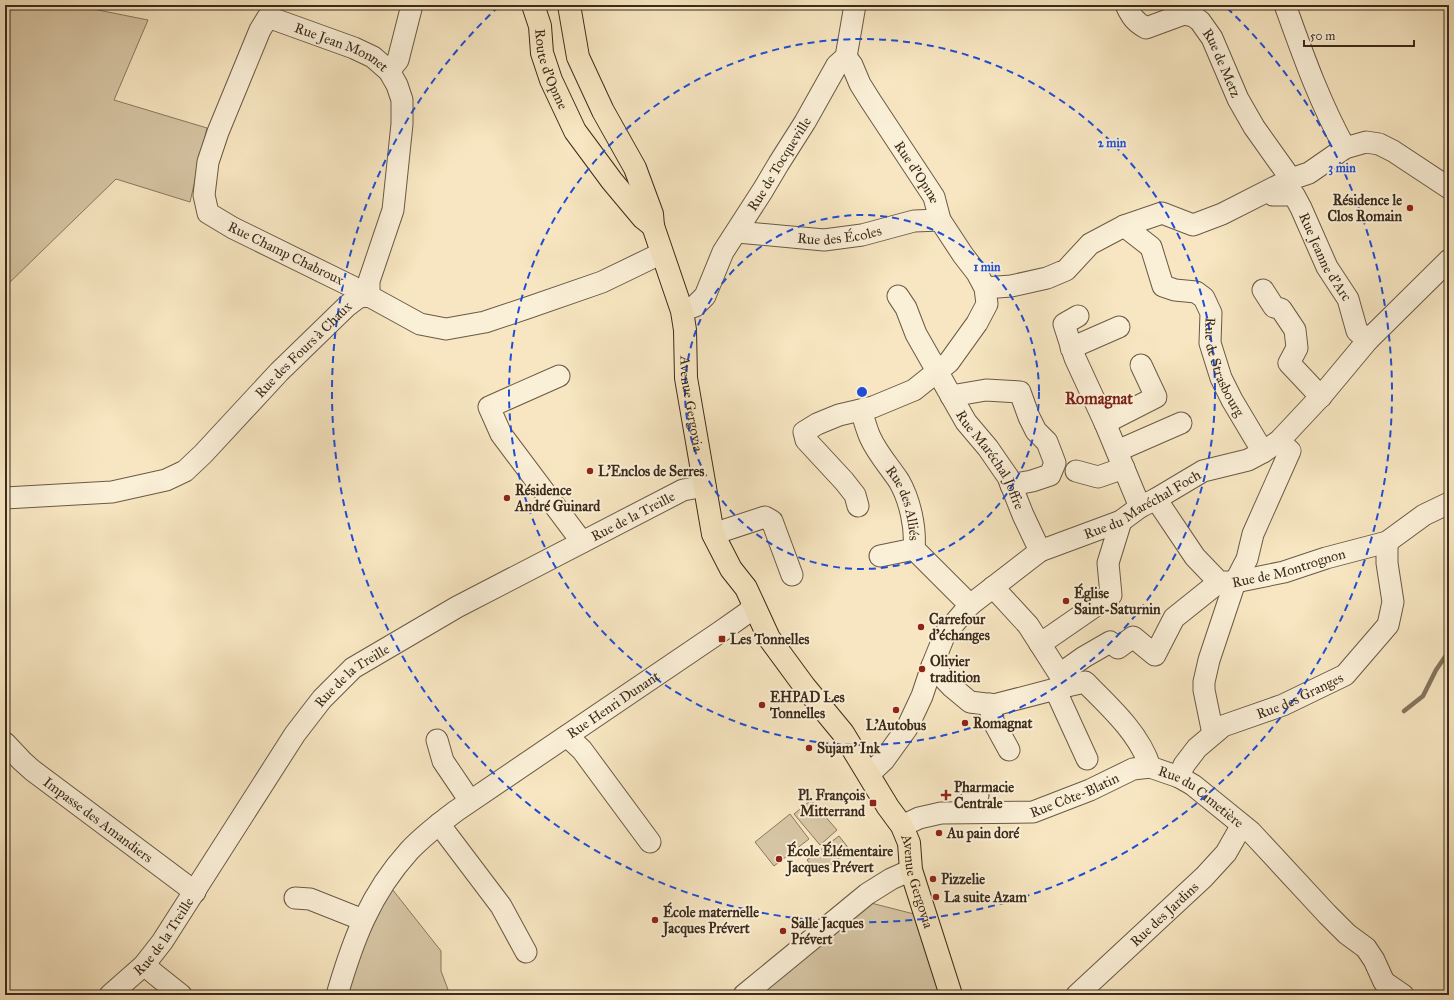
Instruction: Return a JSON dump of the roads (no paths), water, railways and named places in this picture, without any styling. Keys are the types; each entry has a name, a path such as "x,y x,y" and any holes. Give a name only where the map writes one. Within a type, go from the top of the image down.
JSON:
{"main road":[{"name":"Route d'Opme","path":"533,5 540,26 542,53 550,80 575,131"},
{"name":"Route d'Opme","path":"569,5 578,57 584,73 603,111"},
{"name":"Avenue Gergovia","path":"603,111 635,168 652,214 653,226 682,311 685,330 686,378 714,534 731,569 746,588 769,638 805,687 843,733 888,807 902,826 909,843 911,870 951,995"},
{"name":"Avenue Gergovia","path":"575,131 612,181 643,218 653,226"},
{"path":"612,181 622,181 629,177 635,168"}],"street":[{"path":"389,71 398,60 412,5"},
{"path":"846,57 855,5"},
{"name":"Rue de Metz","path":"1126,5 1131,16 1139,24 1146,28 1184,14 1193,16 1200,21 1212,38 1238,99 1254,127 1291,179"},
{"path":"1285,5 1311,78 1328,117 1345,148"},
{"name":"Rue Jean Monnet","path":"208,213 204,195 208,162 221,125 260,30 268,17 354,48 373,57 389,71 397,84 402,100 402,124 392,210 364,297"},
{"name":"Rue d'Opme","path":"846,57 852,65 860,84 870,100 934,197 940,220 977,273 985,288"},
{"name":"Rue de Tocqueville","path":"682,311 695,306 705,296 723,252 805,122 837,65 846,57"},
{"path":"858,506 855,495 806,440 804,432 817,424 839,415 874,408 914,390 938,372 949,362 977,323 987,304 985,288 1011,286 1047,278 1066,270 1090,244 1124,226 1162,213 1193,225 1222,214 1291,179 1309,173 1345,148 1366,142 1379,144 1394,151 1449,188"},
{"name":"Rue Jeanne d'Arc","path":"1269,191 1273,195 1294,195 1327,267 1348,299 1357,331 1368,340"},
{"name":"Rue Champ Chabroux","path":"208,213 232,228 354,287 364,297"},
{"name":"Rue des Écoles","path":"737,232 824,240 862,235 914,222 940,220"},
{"name":"Rue de Strasbourg","path":"1124,226 1151,247 1163,286 1174,290 1196,292 1204,298 1211,313 1210,343 1221,378 1232,400 1271,446"},
{"name":"Rue des Fours à Chaux","path":"5,498 112,492 166,480 185,471 203,454 279,372 347,306 364,297 420,324 446,329 485,322 602,282 662,253"},
{"name":"Rue du Maréchal Foch","path":"869,774 884,760 908,728 922,696 945,634 970,605 1040,551 1121,521 1148,503 1203,471 1248,460 1271,446 1320,397 1368,340 1449,260"},
{"path":"1263,290 1274,307 1281,309 1296,330 1297,348 1289,363 1320,397"},
{"name":"Rue Maréchal Joffre","path":"898,296 906,308 916,334 966,422 988,448 1008,477 1023,515 1040,551"},
{"name":"Rue de Montrognon","path":"1078,316 1064,324 1073,353 1120,460 1148,503 1195,556 1227,582 1284,572 1326,558 1387,542 1424,516 1449,503"},
{"path":"1073,353 1119,327"},
{"path":"1105,423 1156,397 1141,365"},
{"path":"559,376 489,408 501,434 582,542"},
{"path":"951,396 986,390 1020,392 1029,417 1036,430 1047,442 1055,463 1050,475 1032,481 1011,485"},
{"name":"Rue des Alliés","path":"861,410 870,437 899,482 909,506 915,536 914,550 970,605"},
{"path":"1076,471 1098,477 1120,460 1182,423"},
{"path":"932,666 952,687 970,702 992,705 1061,683 1084,657 1110,642 1118,648 1133,637 1154,655 1174,618 1227,582 1247,559 1253,534 1290,451 1271,446"},
{"name":"Rue de la Treille","path":"110,995 144,965 162,942 295,734 322,699 353,668 457,607 582,542 683,490 705,486"},
{"path":"714,534 765,517 772,522 792,575"},
{"path":"1040,644 1111,595 1108,563 1121,521"},
{"name":"Rue des Granges","path":"1179,777 1184,765 1193,754 1223,726 1283,704 1346,675 1388,625 1393,602 1387,542"},
{"path":"880,556 914,550"},
{"path":"1213,734 1204,690 1204,682 1215,642 1227,582"},
{"path":"993,587 1028,625 1040,644 1061,683 1087,760"},
{"name":"Rue Henri Dunant","path":"337,995 348,958 363,920 382,885 410,850 439,824 470,801 747,613 757,613"},
{"name":"Rue du Cimetière","path":"1061,683 1086,682 1121,719 1146,754 1150,766 1179,777 1193,785 1251,832 1327,914 1347,934 1366,948 1374,960 1384,982 1403,995"},
{"path":"992,705 992,719 1009,750"},
{"path":"567,736 582,750 650,842"},
{"path":"437,740 443,761 470,801"},
{"name":"Impasse des Amandiers","path":"5,743 32,770 195,892"},
{"name":"Rue Côte-Blatin","path":"902,826 919,818 941,813 1033,812 1090,790 1133,769 1150,766"},
{"path":"965,812 968,804 974,796 978,795"},
{"path":"439,824 501,906 526,952"},
{"name":"Rue des Jardins","path":"1077,995 1204,877 1226,853 1242,825"},
{"path":"744,995 867,894 890,879 911,870"},
{"path":"294,898 310,899 363,920"},
{"path":"144,965 181,995"}],"waterway":[{"path":"1404,711 1423,696 1436,670 1449,651"}],"place":[{"name":"Résidence le Clos Romain","path":"1410,208"},
{"name":"L'Enclos de Serres","path":"590,471"},
{"name":"Résidence André Guinard","path":"507,498"},
{"name":"Église Saint-Saturnin","path":"1066,601"},
{"name":"Carrefour d'échanges","path":"921,627"},
{"name":"Les Tonnelles","path":"722,639"},
{"name":"Olivier tradition","path":"922,669"},
{"name":"EHPAD Les Tonnelles","path":"762,705"},
{"name":"L'Autobus","path":"896,710"},
{"name":"Romagnat","path":"965,723"},
{"name":"Sujam' Ink","path":"809,748"},
{"name":"Pharmacie Centrale","path":"946,795"},
{"name":"Pl. François Mitterrand","path":"873,803"},
{"name":"Au pain doré","path":"939,833"},
{"name":"École Élémentaire Jacques Prévert","path":"779,859"},
{"name":"Pizzelie","path":"933,879"},
{"name":"La suite Azam","path":"936,897"},
{"name":"École maternelle Jacques Prévert","path":"655,920"},
{"name":"Salle Jacques Prévert","path":"783,931"}],"district":[{"name":"Romagnat","path":"1099,398"}]}
